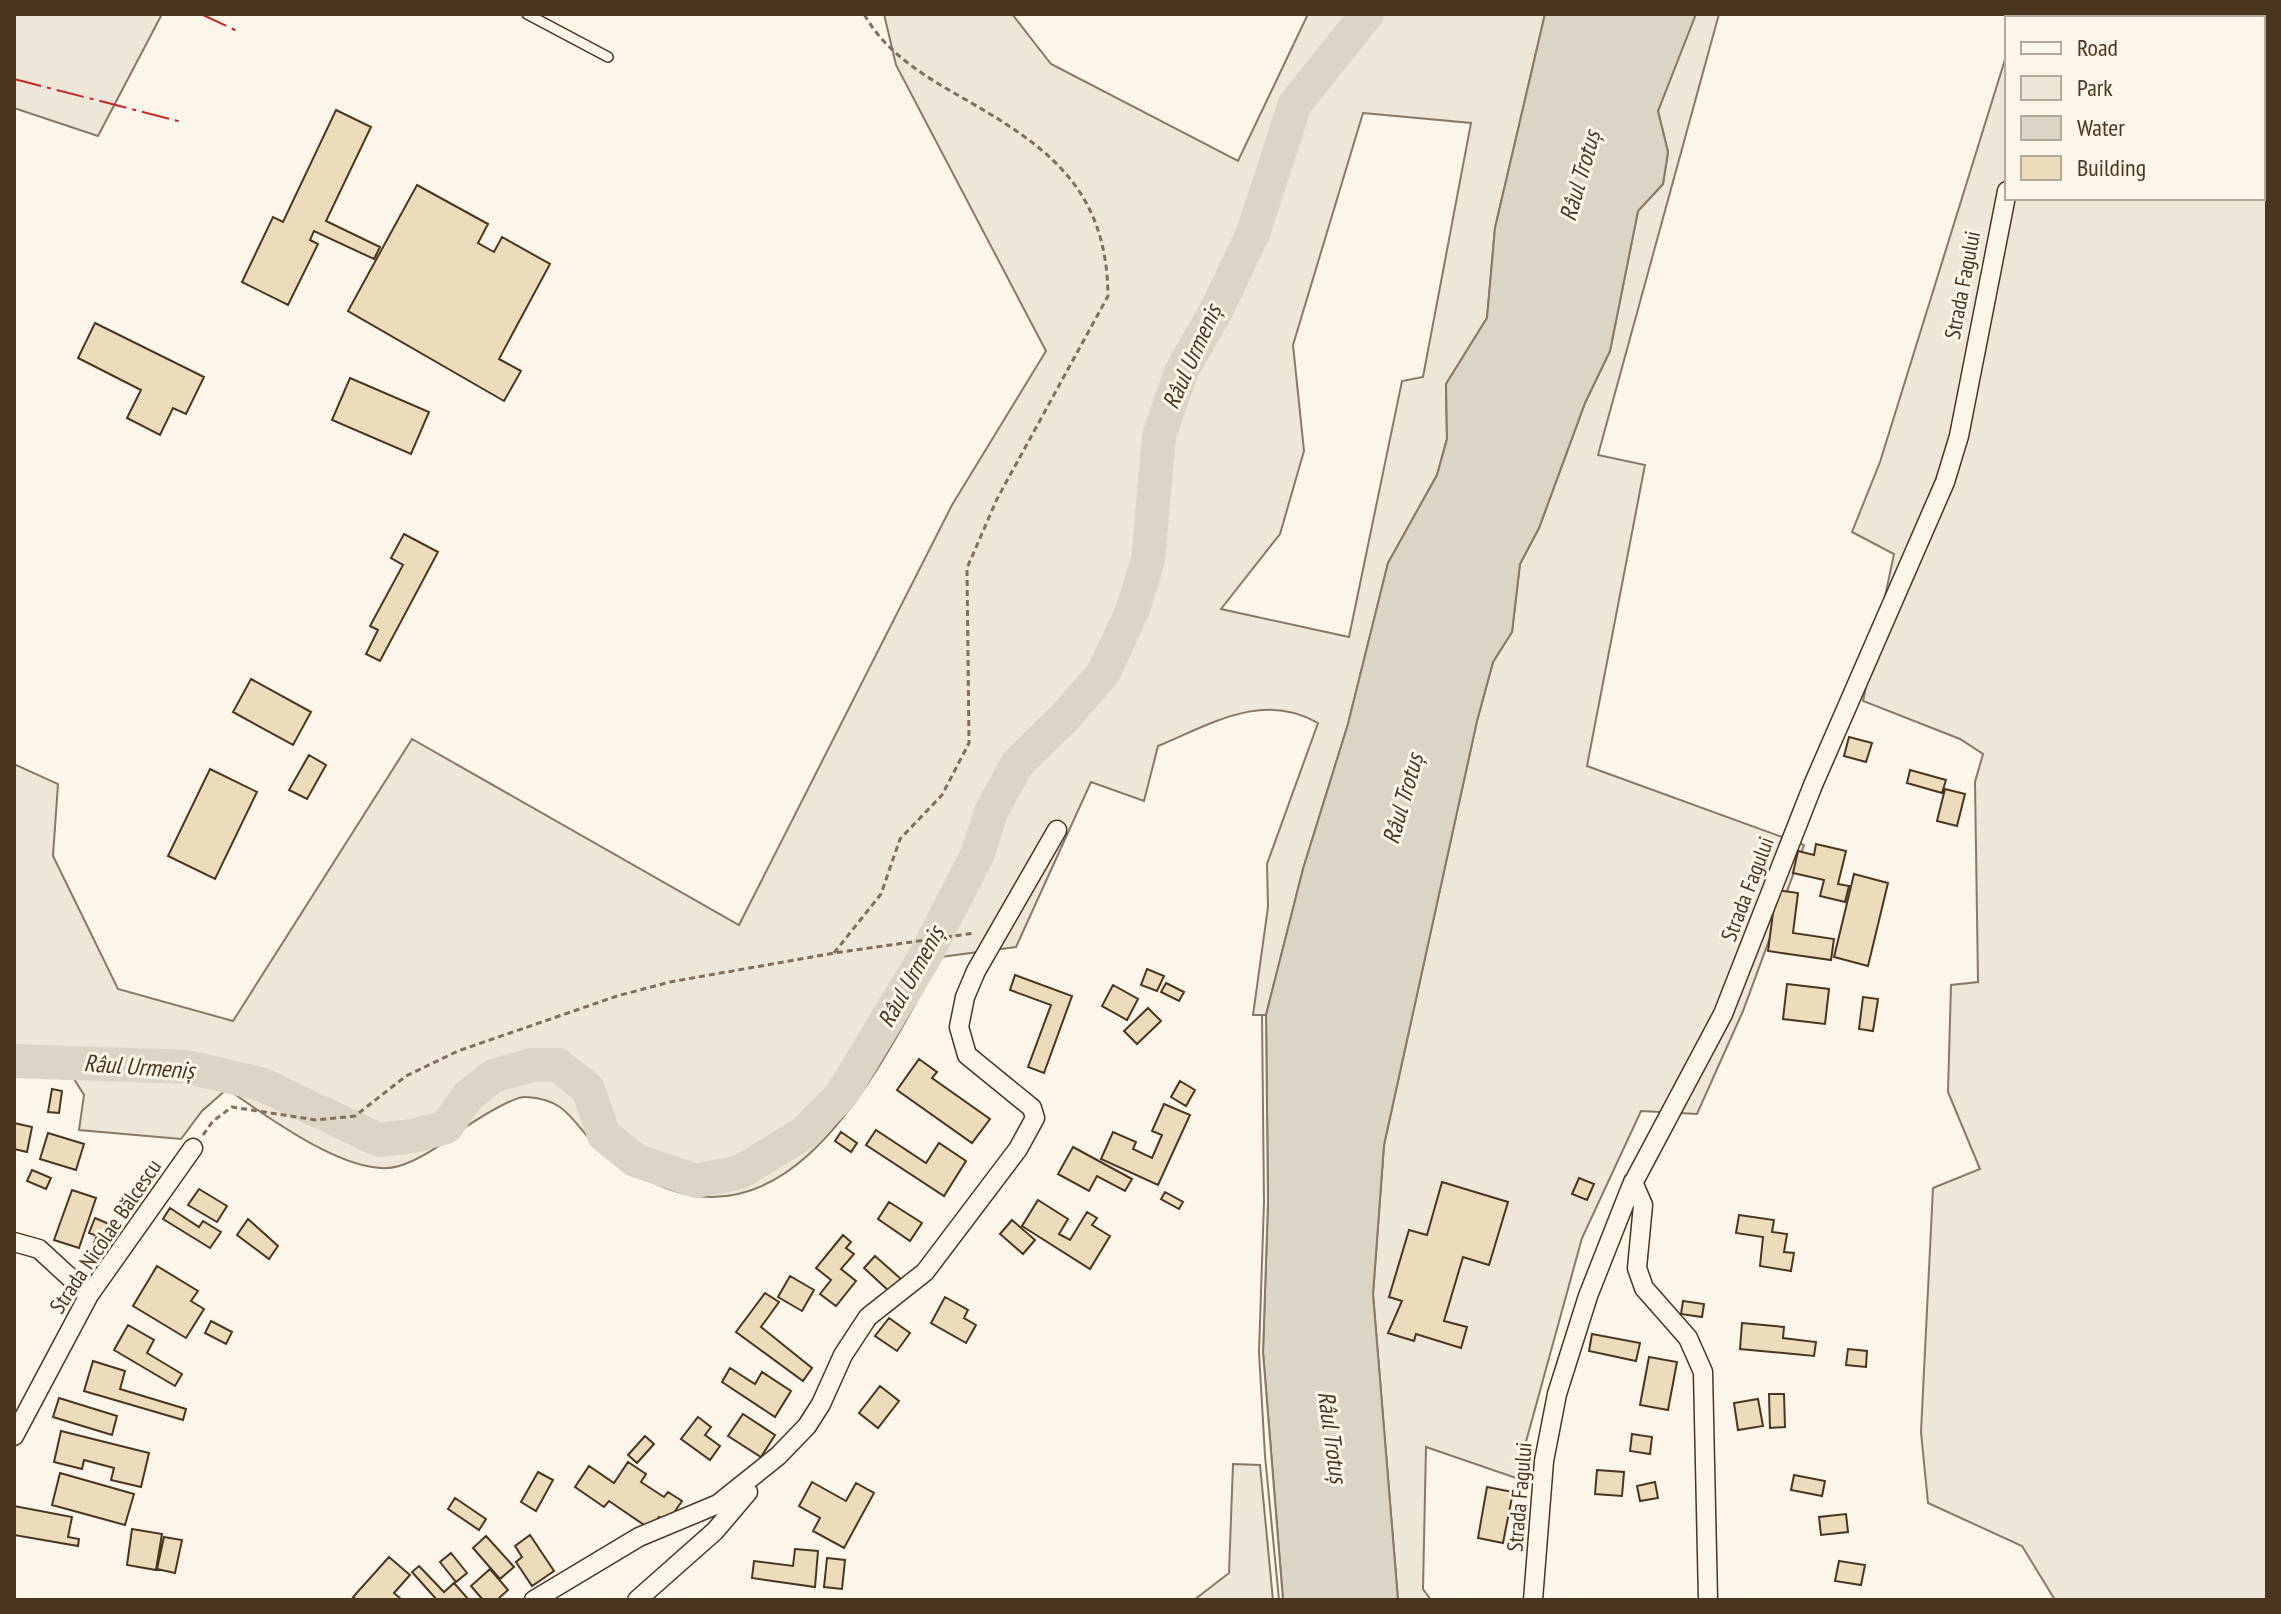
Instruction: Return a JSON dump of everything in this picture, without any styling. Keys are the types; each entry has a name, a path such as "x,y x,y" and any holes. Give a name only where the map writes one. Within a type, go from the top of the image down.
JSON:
{"street":[{"name":"Strada Fagului","path":"1533,1600 1544,1461 1557,1394 1588,1296 1633,1182 1723,1014 1813,785 1945,482 1959,436 2005,200"},
{"path":"637,1600 715,1531 814,1415 843,1355 868,1317 925,1272 1033,1124 1032,1108 967,1055 959,1027 965,997 976,971 1057,830"},
{"name":"Strada Nicolae Bălcescu","path":"14,1436 89,1295 193,1148"},
{"path":"1633,1182 1643,1205 1637,1268 1644,1288 1688,1338 1703,1372 1708,1600"},
{"path":"14,1242 39,1249 89,1295"},
{"path":"534,1600 639,1537 718,1504 778,1456"}],"lane":[{"path":"527,14 608,57"}],"path":[{"path":"834,953 881,894 900,839 942,795 969,743 967,568 997,499 1108,296 1108,263 1097,219 1074,182 1042,149 919,73 877,34 864,14"},
{"path":"193,1148 213,1121 232,1107 316,1120 355,1116 406,1076 458,1051 535,1023 670,982 1003,928"}],"green space":[{"path":"14,14 162,14 98,136 14,108"},
{"path":"884,14 1012,14 1051,64 1238,161 1308,14 1545,14 1495,228 1487,318 1446,384 1447,439 1437,475 1388,563 1348,724 1303,869 1266,1015 1253,1015 1268,907 1267,864 1318,723 1298,714 1277,710 1237,714 1158,746 1144,801 1091,782 1016,947 941,957 887,1053 855,1101 819,1144 778,1177 733,1195 682,1193 626,1167 599,1149 567,1112 550,1102 526,1097 496,1108 418,1158 399,1166 380,1168 334,1155 285,1128 227,1089 202,1111 181,1139 79,1130 84,1095 74,1079 14,1074 14,764 58,784 53,856 118,989 233,1021 412,739 739,925 952,505 1046,351 896,65","holes":["1363,113 1471,123 1423,377 1402,381 1349,637 1221,609 1280,534 1304,451 1293,345"]},
{"path":"1719,14 1598,455 1645,465 1587,766 1804,845 1743,1011 1697,1114 1641,1111 1582,1238 1516,1478 1426,1447 1423,1589 1431,1600 1398,1600 1373,1294 1384,1145 1477,721 1493,662 1512,632 1520,564 1539,528 1585,403 1610,351 1638,211 1663,184 1668,152 1658,111 1695,15"},
{"path":"2267,14 2267,1600 2055,1600 2022,1546 1928,1503 1921,1432 1933,1188 1980,1169 1948,1092 1951,985 1978,982 1975,782 1983,754 1960,739 1863,701 1894,554 1852,532 1880,462 2005,59 2005,200 2265,200 2265,16 2026,16"},
{"path":"1233,1464 1260,1465 1273,1600 1194,1600 1229,1573"}],"water":[{"name":"Râul Trotuș","path":"1545,14 1696,14 1658,111 1668,152 1663,184 1638,211 1610,351 1585,403 1539,528 1520,564 1512,632 1493,662 1477,721 1384,1145 1373,1294 1398,1600 1283,1600 1263,1352 1268,1202 1266,1015 1303,869 1348,724 1388,563 1437,475 1447,439 1446,384 1487,318 1495,228"}],"pier":[{"path":"1262,1015 1266,1015 1268,1202 1263,1352 1283,1600 1279,1600 1265,1456 1259,1352 1264,1202"}],"building":[{"path":"336,110 371,127 326,221 380,247 374,259 314,231 310,240 318,244 288,305 242,282 273,217 283,222"},
{"path":"417,185 488,224 478,243 494,252 502,237 550,264 499,359 521,371 504,401 348,311"},
{"path":"95,323 204,377 186,414 173,408 160,435 127,418 141,390 78,358"},
{"path":"350,378 429,412 411,454 332,420"},
{"path":"404,534 438,552 380,661 366,654 378,630 370,626 403,565 391,558"},
{"path":"251,679 311,712 293,745 233,712"},
{"path":"1849,737 1872,743 1866,762 1844,756"},
{"path":"309,755 326,765 307,799 289,790"},
{"path":"210,769 257,792 215,879 168,856"},
{"path":"1910,770 1946,780 1942,793 1907,783"},
{"path":"1945,789 1965,794 1957,826 1937,821"},
{"path":"1816,844 1846,851 1838,884 1849,886 1845,902 1820,896 1824,880 1793,873 1798,851 1814,855"},
{"path":"1854,874 1888,883 1868,966 1834,957"},
{"path":"1776,890 1798,893 1793,933 1834,939 1831,960 1768,951"},
{"path":"1147,969 1164,976 1157,991 1141,985"},
{"path":"1015,975 1072,996 1044,1073 1028,1067 1051,1005 1010,990"},
{"path":"1166,983 1184,992 1179,1001 1161,992"},
{"path":"1787,984 1829,989 1825,1024 1783,1019"},
{"path":"1113,985 1138,999 1127,1020 1102,1006"},
{"path":"1863,997 1878,999 1873,1031 1859,1029"},
{"path":"1148,1008 1161,1021 1137,1044 1124,1031"},
{"path":"919,1059 937,1072 932,1078 990,1119 972,1143 897,1090"},
{"path":"1180,1081 1195,1090 1186,1106 1171,1097"},
{"path":"52,1089 62,1091 59,1113 48,1112"},
{"path":"1164,1104 1190,1115 1158,1185 1101,1159 1113,1132 1136,1142 1133,1149 1152,1158 1162,1135 1152,1131"},
{"path":"14,1123 32,1127 27,1152 14,1149"},
{"path":"876,1130 926,1163 939,1143 966,1161 944,1196 866,1145"},
{"path":"841,1132 857,1143 851,1152 835,1141"},
{"path":"48,1133 84,1144 76,1170 40,1159"},
{"path":"1073,1147 1132,1179 1125,1191 1097,1176 1089,1191 1058,1174"},
{"path":"32,1170 51,1178 46,1189 27,1181"},
{"path":"1579,1178 1594,1184 1587,1200 1572,1194"},
{"path":"1442,1182 1508,1202 1489,1265 1463,1257 1444,1321 1467,1327 1461,1348 1416,1334 1414,1341 1388,1333 1402,1301 1389,1297 1409,1230 1427,1235"},
{"path":"199,1189 227,1206 217,1222 188,1205"},
{"path":"72,1190 96,1198 79,1248 54,1240"},
{"path":"1165,1192 1183,1202 1179,1209 1161,1199"},
{"path":"1038,1200 1068,1219 1059,1234 1070,1240 1087,1212 1097,1218 1092,1225 1110,1236 1090,1269 1022,1226"},
{"path":"889,1202 922,1223 910,1241 878,1219"},
{"path":"170,1208 199,1227 203,1221 221,1232 210,1248 163,1219"},
{"path":"1739,1215 1774,1220 1772,1232 1787,1234 1784,1252 1794,1253 1791,1271 1760,1266 1763,1237 1736,1233"},
{"path":"95,1218 116,1227 105,1251 93,1245 97,1236 89,1233"},
{"path":"248,1219 278,1246 269,1259 237,1235"},
{"path":"1012,1220 1035,1240 1023,1254 1000,1234"},
{"path":"843,1235 851,1242 846,1248 854,1254 841,1269 856,1281 836,1306 820,1294 831,1280 816,1268"},
{"path":"875,1256 901,1279 890,1292 864,1268"},
{"path":"157,1266 198,1291 191,1301 204,1309 186,1338 133,1306"},
{"path":"790,1276 814,1290 802,1311 778,1297"},
{"path":"765,1293 779,1302 761,1327 812,1368 803,1381 736,1332"},
{"path":"945,1297 968,1310 964,1318 976,1325 966,1343 931,1323"},
{"path":"1683,1301 1704,1304 1702,1317 1681,1314"},
{"path":"889,1318 910,1333 897,1351 875,1336"},
{"path":"211,1321 232,1332 226,1344 205,1333"},
{"path":"1742,1323 1784,1327 1783,1338 1816,1342 1814,1356 1740,1349"},
{"path":"128,1325 154,1340 147,1353 182,1374 175,1386 114,1350"},
{"path":"1592,1334 1640,1343 1636,1361 1589,1351"},
{"path":"1848,1349 1867,1351 1866,1367 1846,1365"},
{"path":"1649,1357 1677,1362 1668,1410 1640,1405"},
{"path":"93,1361 125,1371 120,1389 186,1409 183,1420 84,1391"},
{"path":"730,1368 755,1384 762,1372 791,1391 775,1417 722,1382"},
{"path":"880,1386 899,1401 878,1428 859,1413"},
{"path":"1769,1394 1784,1394 1785,1427 1770,1428"},
{"path":"59,1398 117,1416 112,1435 53,1417"},
{"path":"1758,1399 1763,1426 1738,1430 1734,1403"},
{"path":"743,1414 775,1435 761,1457 728,1436"},
{"path":"698,1417 711,1427 705,1435 720,1446 710,1460 681,1439"},
{"path":"61,1431 149,1453 141,1487 111,1480 114,1468 84,1460 82,1469 54,1462"},
{"path":"1632,1434 1652,1437 1650,1454 1630,1451"},
{"path":"645,1436 654,1444 637,1463 628,1455"},
{"path":"628,1462 646,1474 641,1482 664,1497 668,1492 682,1501 667,1523 659,1517 650,1529 609,1501 604,1507 575,1487 589,1466 614,1483"},
{"path":"1597,1470 1624,1472 1622,1496 1595,1494"},
{"path":"538,1472 553,1480 536,1511 521,1502"},
{"path":"60,1473 134,1494 125,1525 52,1505"},
{"path":"1794,1475 1825,1481 1822,1496 1791,1490"},
{"path":"812,1482 846,1501 856,1483 874,1493 844,1548 813,1531 820,1518 799,1506"},
{"path":"1655,1482 1658,1498 1640,1501 1637,1486"},
{"path":"1487,1487 1513,1492 1503,1543 1478,1538"},
{"path":"455,1498 486,1519 479,1530 448,1509"},
{"path":"14,1506 72,1517 68,1537 79,1539 78,1546 14,1535"},
{"path":"1846,1514 1848,1532 1821,1535 1819,1517"},
{"path":"132,1529 162,1534 156,1570 127,1565"},
{"path":"530,1535 554,1571 532,1586 516,1562 522,1557 515,1546"},
{"path":"486,1536 514,1567 500,1579 473,1548"},
{"path":"164,1537 182,1540 175,1573 157,1569"},
{"path":"795,1549 818,1551 815,1587 752,1578 754,1561 793,1566"},
{"path":"451,1553 467,1573 456,1582 440,1562"},
{"path":"389,1557 410,1575 394,1593 402,1600 357,1600 353,1597"},
{"path":"827,1558 845,1560 842,1589 824,1587"},
{"path":"1839,1561 1865,1565 1861,1585 1835,1581"},
{"path":"419,1566 444,1592 454,1583 469,1600 437,1600 412,1572"},
{"path":"490,1569 508,1590 497,1600 483,1600 471,1586"}],"waterway":[{"name":"Râul Urmeniș","path":"14,1061 187,1067 261,1084 379,1140 413,1136 446,1127 468,1096 493,1076 532,1065 558,1065 588,1089 604,1135 635,1160 696,1181 740,1172 804,1133 842,1094 927,953 978,853 991,812 1017,764 1066,716 1104,672 1133,609 1148,560 1159,436 1181,372 1217,309 1253,233 1295,104 1367,14"}],"power":[{"path":"201,14 237,31"},
{"path":"14,79 182,122"}]}
